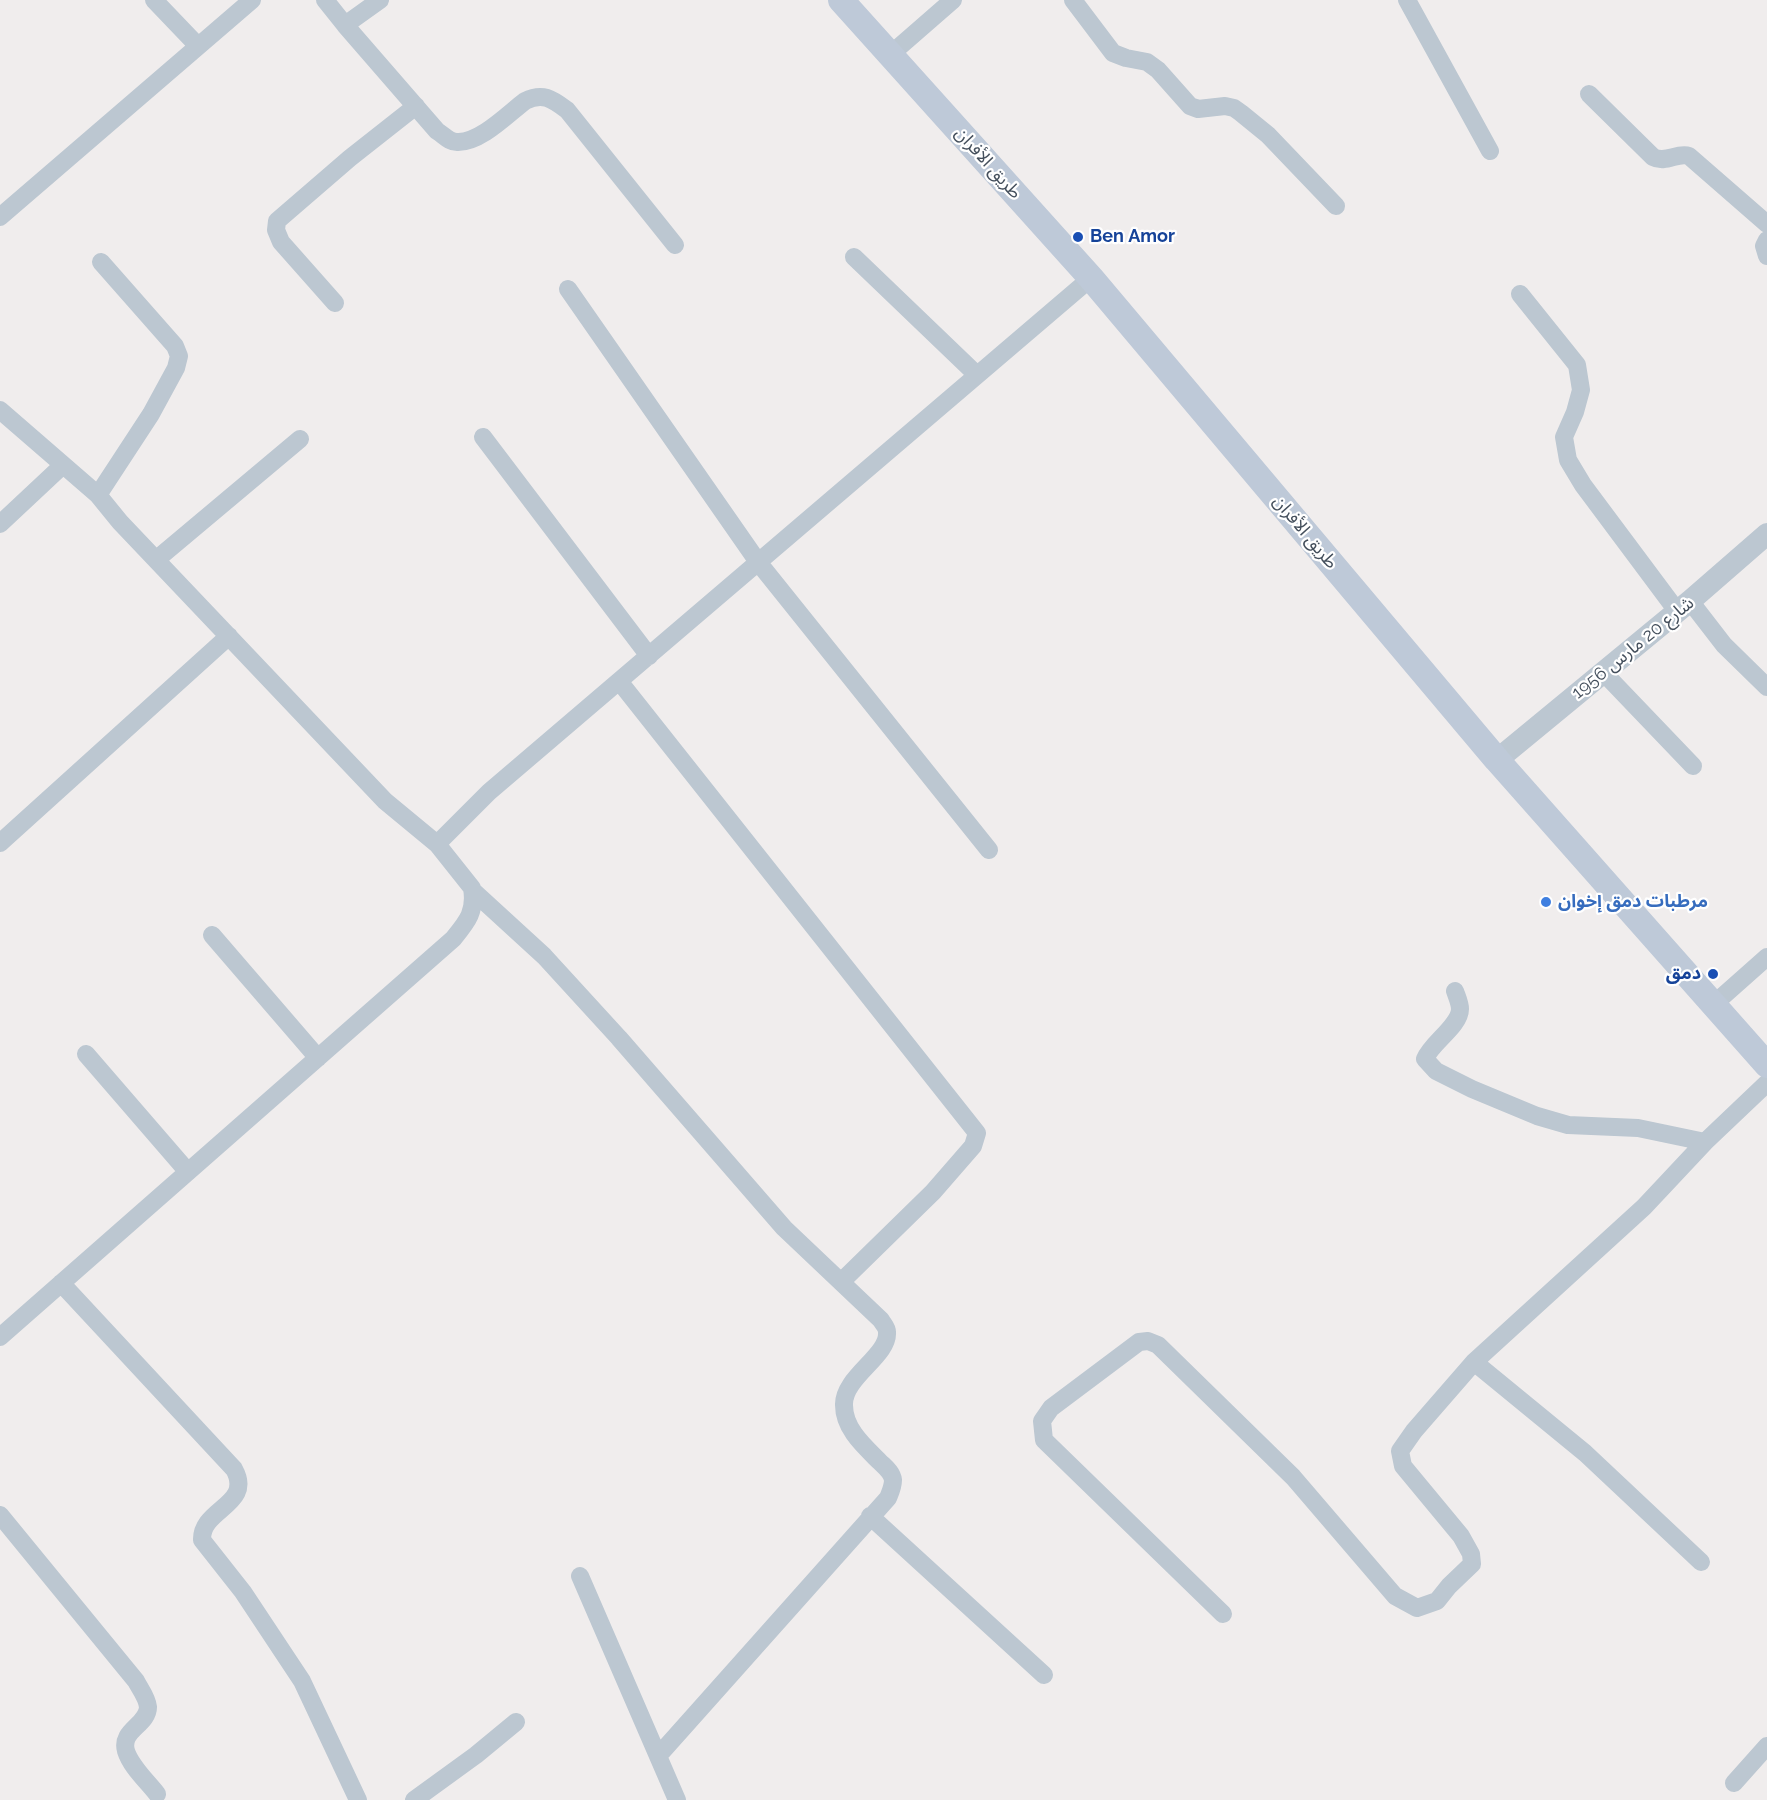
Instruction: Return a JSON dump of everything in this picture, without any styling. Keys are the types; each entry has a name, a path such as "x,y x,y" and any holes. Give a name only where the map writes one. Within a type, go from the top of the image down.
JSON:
{"main road":[{"name":"طريق الأفران","path":"841,0 1091,278 1497,760 1767,1065"}],"street":[{"path":"154,0 198,46"},
{"path":"0,217 252,0"},
{"path":"325,0 345,26 437,130 450,140 458,142 469,140 486,131 531,98 539,96 551,98 567,110 675,245"},
{"path":"345,26 380,0"},
{"path":"891,54 953,0"},
{"path":"1073,0 1113,53 1148,62 1190,106 1198,109 1225,106 1234,108 1269,135 1336,206"},
{"path":"1407,0 1490,152"},
{"path":"1589,94 1653,157 1658,160 1667,160 1684,154 1689,156 1767,224"},
{"path":"335,303 281,242 276,230 277,221 350,158 416,106"},
{"path":"1767,240 1764,246 1767,256"},
{"path":"854,256 977,375"},
{"path":"98,495 151,414 176,368 179,356 175,346 101,262"},
{"path":"437,844 489,792 1091,278"},
{"path":"568,289 759,562 989,850"},
{"path":"1520,294 1577,365 1581,390 1575,412 1564,437 1568,460 1584,485 1684,606 1767,687"},
{"path":"0,410 98,495 115,517 385,801 437,844 473,891 544,956 619,1038 784,1228 886,1328 888,1335 881,1349 849,1386 843,1402 845,1416 856,1438 889,1471 892,1481 888,1498 658,1756"},
{"path":"483,437 649,656"},
{"path":"157,559 300,439"},
{"path":"0,524 63,465"},
{"name":"شارع 20 مارس 1956","path":"1497,760 1684,606 1767,534"},
{"path":"0,843 229,636"},
{"path":"1603,672 1693,766"},
{"path":"619,681 976,1132 973,1146 933,1192 841,1282"},
{"path":"0,1337 453,939 469,920 473,908 473,891"},
{"path":"212,935 318,1058"},
{"path":"1714,1004 1767,957"},
{"path":"1455,991 1460,1007 1459,1017 1428,1052 1425,1059 1436,1071 1537,1116 1568,1125 1638,1128 1705,1142"},
{"path":"86,1054 188,1172"},
{"path":"1223,1614 1044,1440 1042,1421 1051,1408 1139,1342 1148,1341 1158,1344 1293,1477 1395,1596 1417,1608 1437,1601 1472,1564 1471,1554 1461,1536 1403,1466 1400,1451 1414,1431 1474,1362 1644,1207 1705,1142 1767,1083"},
{"path":"61,1283 240,1478 238,1490 233,1498 208,1521 202,1539 243,1592 302,1681 358,1800"},
{"path":"1474,1362 1585,1453 1701,1562"},
{"path":"0,1515 136,1681 146,1699 148,1710 144,1719 130,1731 125,1742 126,1752 133,1765 157,1794"},
{"path":"870,1516 1044,1675"},
{"path":"580,1576 677,1800"},
{"path":"414,1800 476,1755 516,1722"},
{"path":"1734,1783 1767,1746"}],"place":[{"name":"Ben Amor","path":"1078,237"},
{"name":"مرطبات دمق إخوان","path":"1546,902"},
{"name":"دمق","path":"1713,974"}]}
